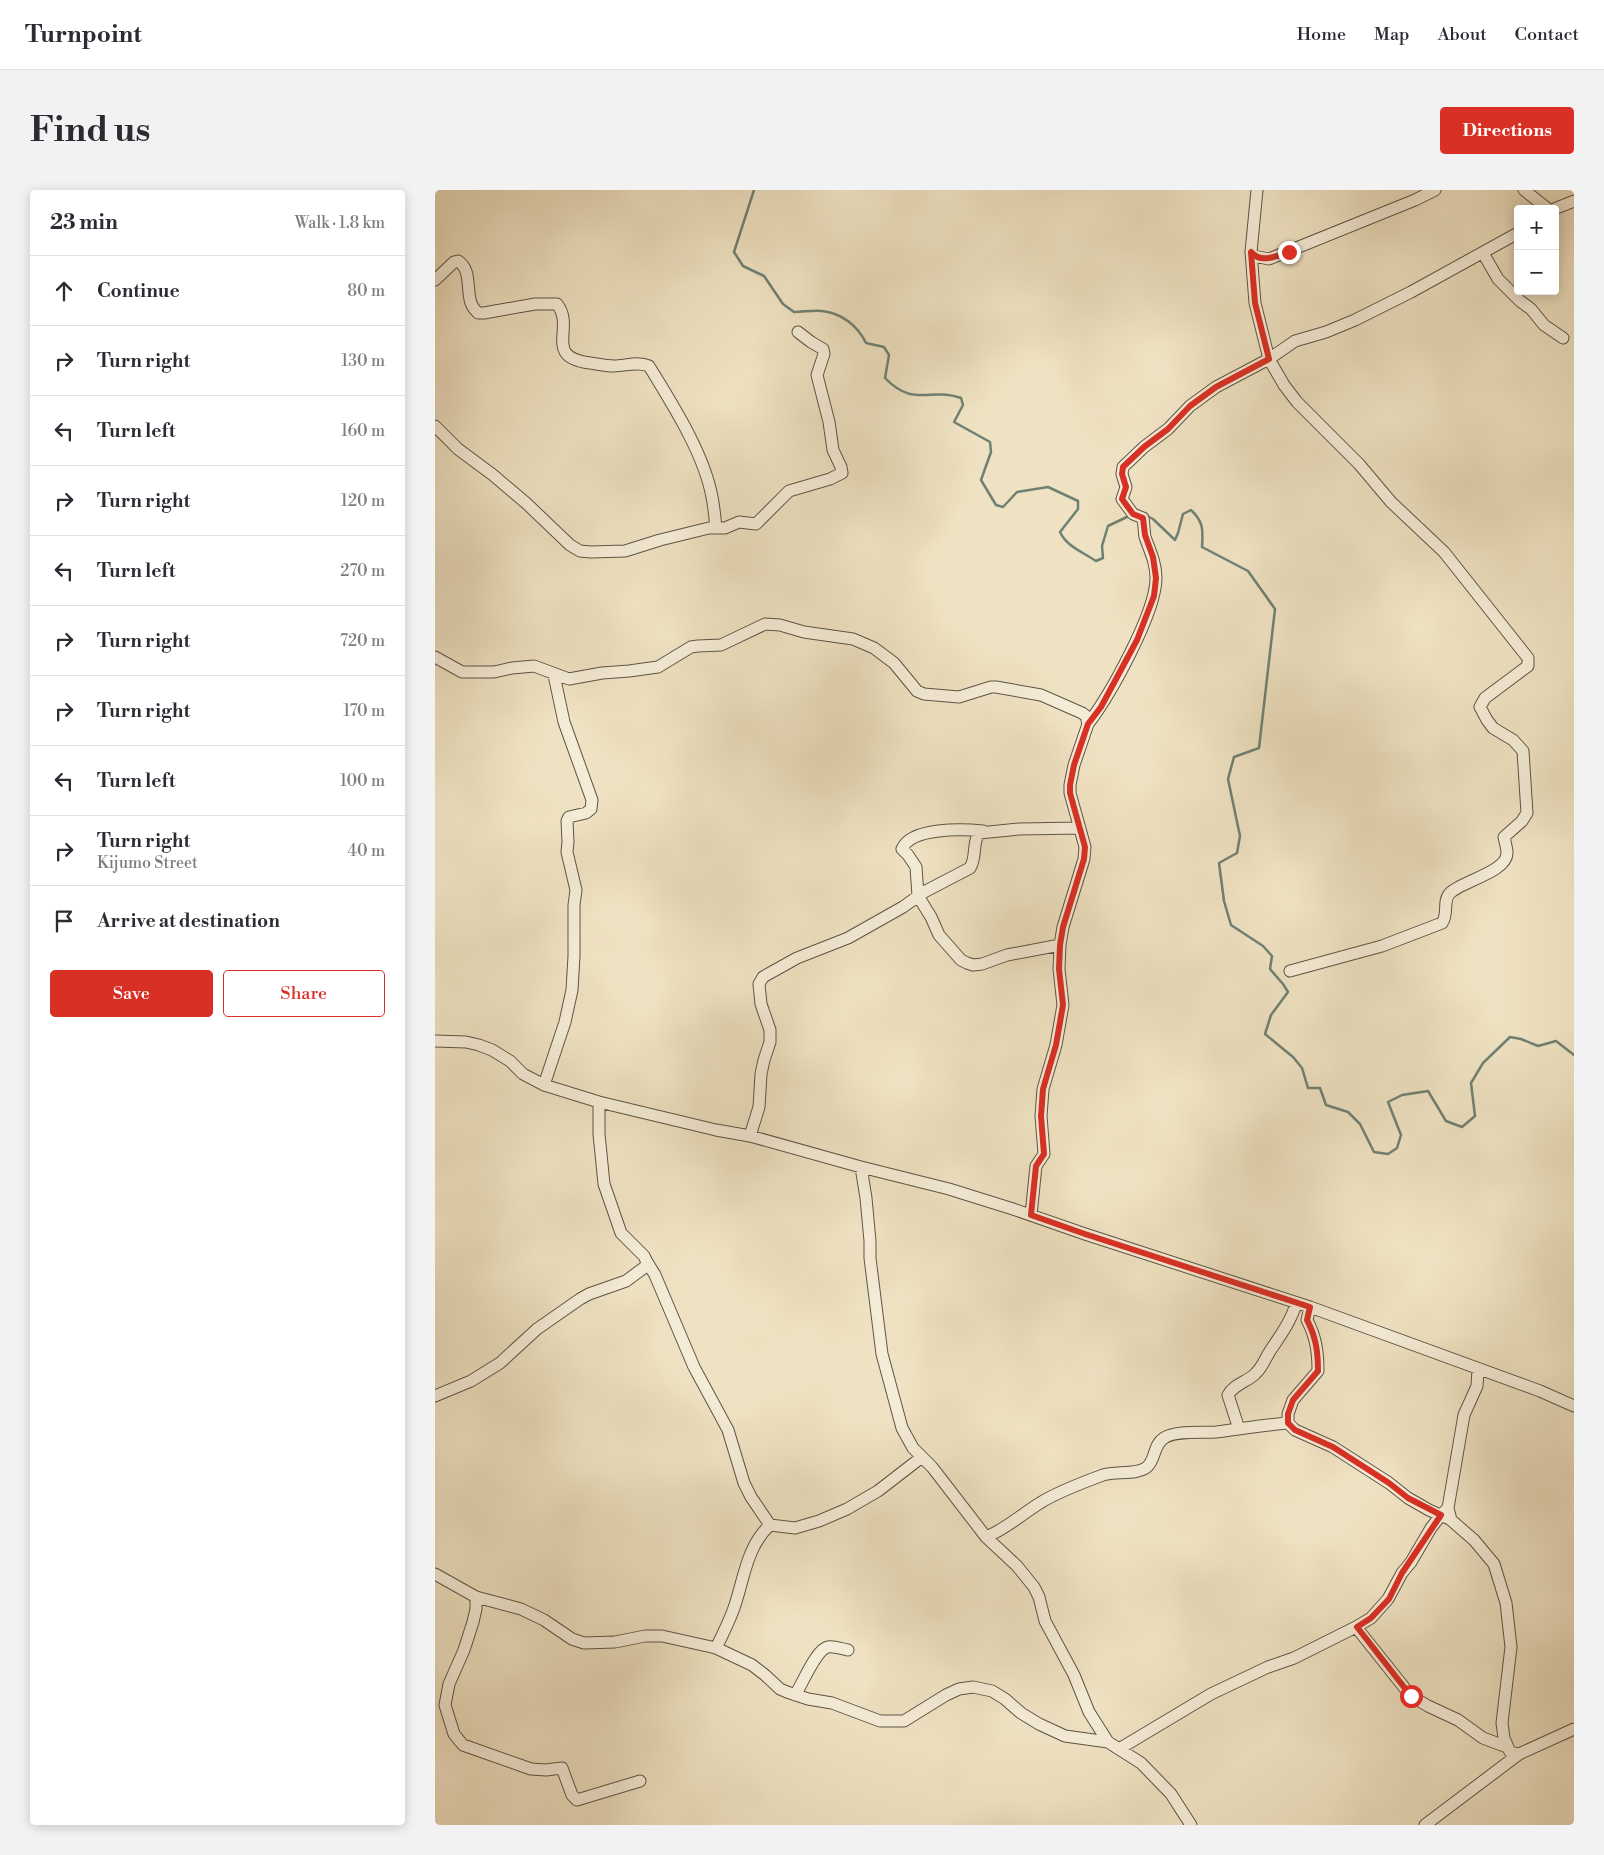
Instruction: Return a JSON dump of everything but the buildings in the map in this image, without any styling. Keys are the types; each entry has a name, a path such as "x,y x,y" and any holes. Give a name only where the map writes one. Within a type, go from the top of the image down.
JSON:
{"street":[{"path":"1257,190 1251,252 1255,303 1269,359 1284,385 1297,402 1359,464 1391,502 1444,552 1528,658 1528,666 1485,698 1480,707 1493,728 1518,744 1523,751 1525,760 1527,812 1522,821 1504,837 1507,854 1505,859 1485,875 1457,887 1448,894 1445,919 1442,923 1382,946 1290,971"},
{"path":"1251,252 1254,256 1269,259 1351,224 1415,200 1435,190"},
{"path":"1524,190 1544,205"},
{"path":"1559,207 1574,201"},
{"path":"1031,1215 1036,1166 1044,1154 1041,1116 1043,1089 1056,1045 1063,1005 1059,969 1060,945 1063,927 1084,859 1085,847 1070,793 1070,785 1074,765 1088,724 1101,707 1137,640 1154,596 1156,578 1153,557 1145,535 1143,518 1133,514 1122,499 1126,487 1122,474 1123,467 1144,447 1168,429 1190,406 1216,387 1269,359 1295,341 1326,332 1355,320 1411,292 1514,235"},
{"path":"1483,252 1499,279 1520,302 1531,308 1544,325 1563,338"},
{"path":"435,280 447,267 458,261 463,264 467,272 471,304 478,313 535,304 557,304 562,310 563,347 566,354 572,359 614,366 643,364 649,366 679,414 705,473 712,497 716,528"},
{"path":"435,426 458,449 493,475 570,545 580,551 625,551 709,528 725,528 739,522 756,524 789,491 830,479 842,473 841,466 833,450 829,422 817,375 824,354 823,349 798,332"},
{"path":"435,657 462,672 494,672 534,666 546,670 553,675 569,679 602,673 629,672 658,667 691,648 721,645 765,624 780,625 804,632 853,639 874,648 894,662 917,691 924,694 959,697 997,688 1041,694 1082,713 1086,716 1088,724"},
{"path":"544,1085 565,1022 572,990 576,890 567,852 567,821 569,817 586,813 591,809 592,800 564,722 553,675"},
{"path":"1060,945 1007,955 982,964 973,965 961,960 939,935 931,917 917,896 916,867 902,849 909,840 930,832 963,829 983,831 1080,828"},
{"path":"750,1136 759,1107 762,1067 770,1042 770,1030 761,1004 759,984 763,977 797,958 848,938 903,907 917,896 970,868 975,854 977,835 983,831"},
{"path":"435,1041 466,1042 492,1050 510,1061 523,1074 544,1085 599,1102 716,1130 750,1136 949,1189 1031,1215 1296,1304 1310,1307 1478,1370 1540,1391 1574,1406"},
{"path":"599,1102 599,1134 604,1184 621,1233 644,1256 655,1275 693,1367 728,1430 744,1482 751,1497 770,1525 795,1528 819,1521 847,1509 878,1491 922,1457"},
{"path":"861,1166 871,1241 871,1273 882,1354 898,1420 907,1440 986,1536 1035,1586 1045,1621 1074,1675 1089,1712 1108,1742"},
{"path":"435,1396 471,1381 500,1364 537,1329 580,1299 626,1281 645,1268 647,1262"},
{"path":"1239,1429 1229,1395 1231,1390 1260,1369 1279,1340 1296,1304"},
{"path":"1310,1307 1307,1320 1315,1337 1318,1371 1293,1400 1288,1414 1288,1423 1295,1430 1333,1447 1389,1483 1408,1498 1447,1514 1474,1540 1494,1564 1506,1603 1511,1647 1502,1723 1507,1747 1513,1754 1519,1754"},
{"path":"1119,1749 1233,1682 1294,1658 1357,1627 1371,1618 1389,1599 1402,1573 1447,1514 1464,1416 1477,1386 1478,1370"},
{"path":"986,1536 1002,1529 1042,1502 1095,1478 1115,1472 1139,1471 1147,1467 1153,1459 1156,1446 1163,1438 1190,1433 1288,1423"},
{"path":"716,1648 735,1606 745,1567 756,1541 770,1525"},
{"path":"435,1574 476,1597 521,1609 544,1620 572,1639 584,1643 615,1642 645,1636 662,1636 716,1648 752,1665 780,1688 795,1695 833,1703 879,1721 904,1720 946,1695 959,1690 979,1687 992,1691 1039,1724 1065,1736 1108,1742 1141,1763 1171,1794 1191,1825"},
{"path":"476,1597 473,1622 464,1650 449,1684 445,1705 454,1734 463,1745 531,1769 562,1768 572,1794 577,1800 639,1782"},
{"path":"1357,1627 1411,1696 1458,1720 1483,1738 1507,1747"},
{"path":"795,1695 816,1656 822,1650 828,1647 848,1650"},
{"path":"1425,1825 1519,1754 1574,1730"}],"waterway":[{"path":"754,190 734,252 743,266 764,276 783,304 794,312 819,311 836,314 849,321 859,331 866,343 884,347 889,355 885,378 895,387 913,395 940,394 961,398 963,405 954,422 990,442 991,452 981,480 996,505 1003,507 1017,492 1048,487 1078,501 1078,509 1060,532 1067,542 1096,561 1103,558 1102,546 1108,526 1129,516"},
{"path":"1147,516 1153,519 1175,540 1183,514 1191,510 1202,527 1202,547 1248,571 1275,609 1259,748 1234,757 1228,779 1240,836 1237,853 1219,863 1224,901 1231,925 1263,946 1272,956 1270,969 1288,992 1271,1015 1265,1034 1293,1057 1302,1068 1308,1088 1320,1088 1326,1105 1348,1112 1360,1124 1374,1152 1388,1154 1397,1148 1401,1135 1388,1102 1402,1095 1428,1091 1446,1121 1462,1127 1475,1116 1471,1083 1483,1063 1510,1037 1538,1046 1556,1041 1574,1055"}],"route":[{"path":"1289,252 1269,259 1254,256 1251,252 1255,303 1269,359 1216,387 1190,406 1168,429 1144,447 1123,467 1122,474 1126,487 1122,499 1126,507 1133,514 1143,518 1145,535 1153,557 1156,578 1154,596 1137,640 1101,707 1088,724 1074,765 1070,785 1070,793 1085,847 1084,859 1063,927 1060,945 1059,969 1063,1005 1056,1045 1043,1089 1041,1116 1044,1154 1036,1166 1031,1215 1296,1304 1310,1307 1307,1320 1315,1337 1318,1371 1293,1400 1288,1414 1288,1423 1295,1430 1333,1447 1389,1483 1408,1498 1441,1515 1402,1573 1389,1599 1371,1618 1357,1627 1377,1655 1411,1696"}]}
